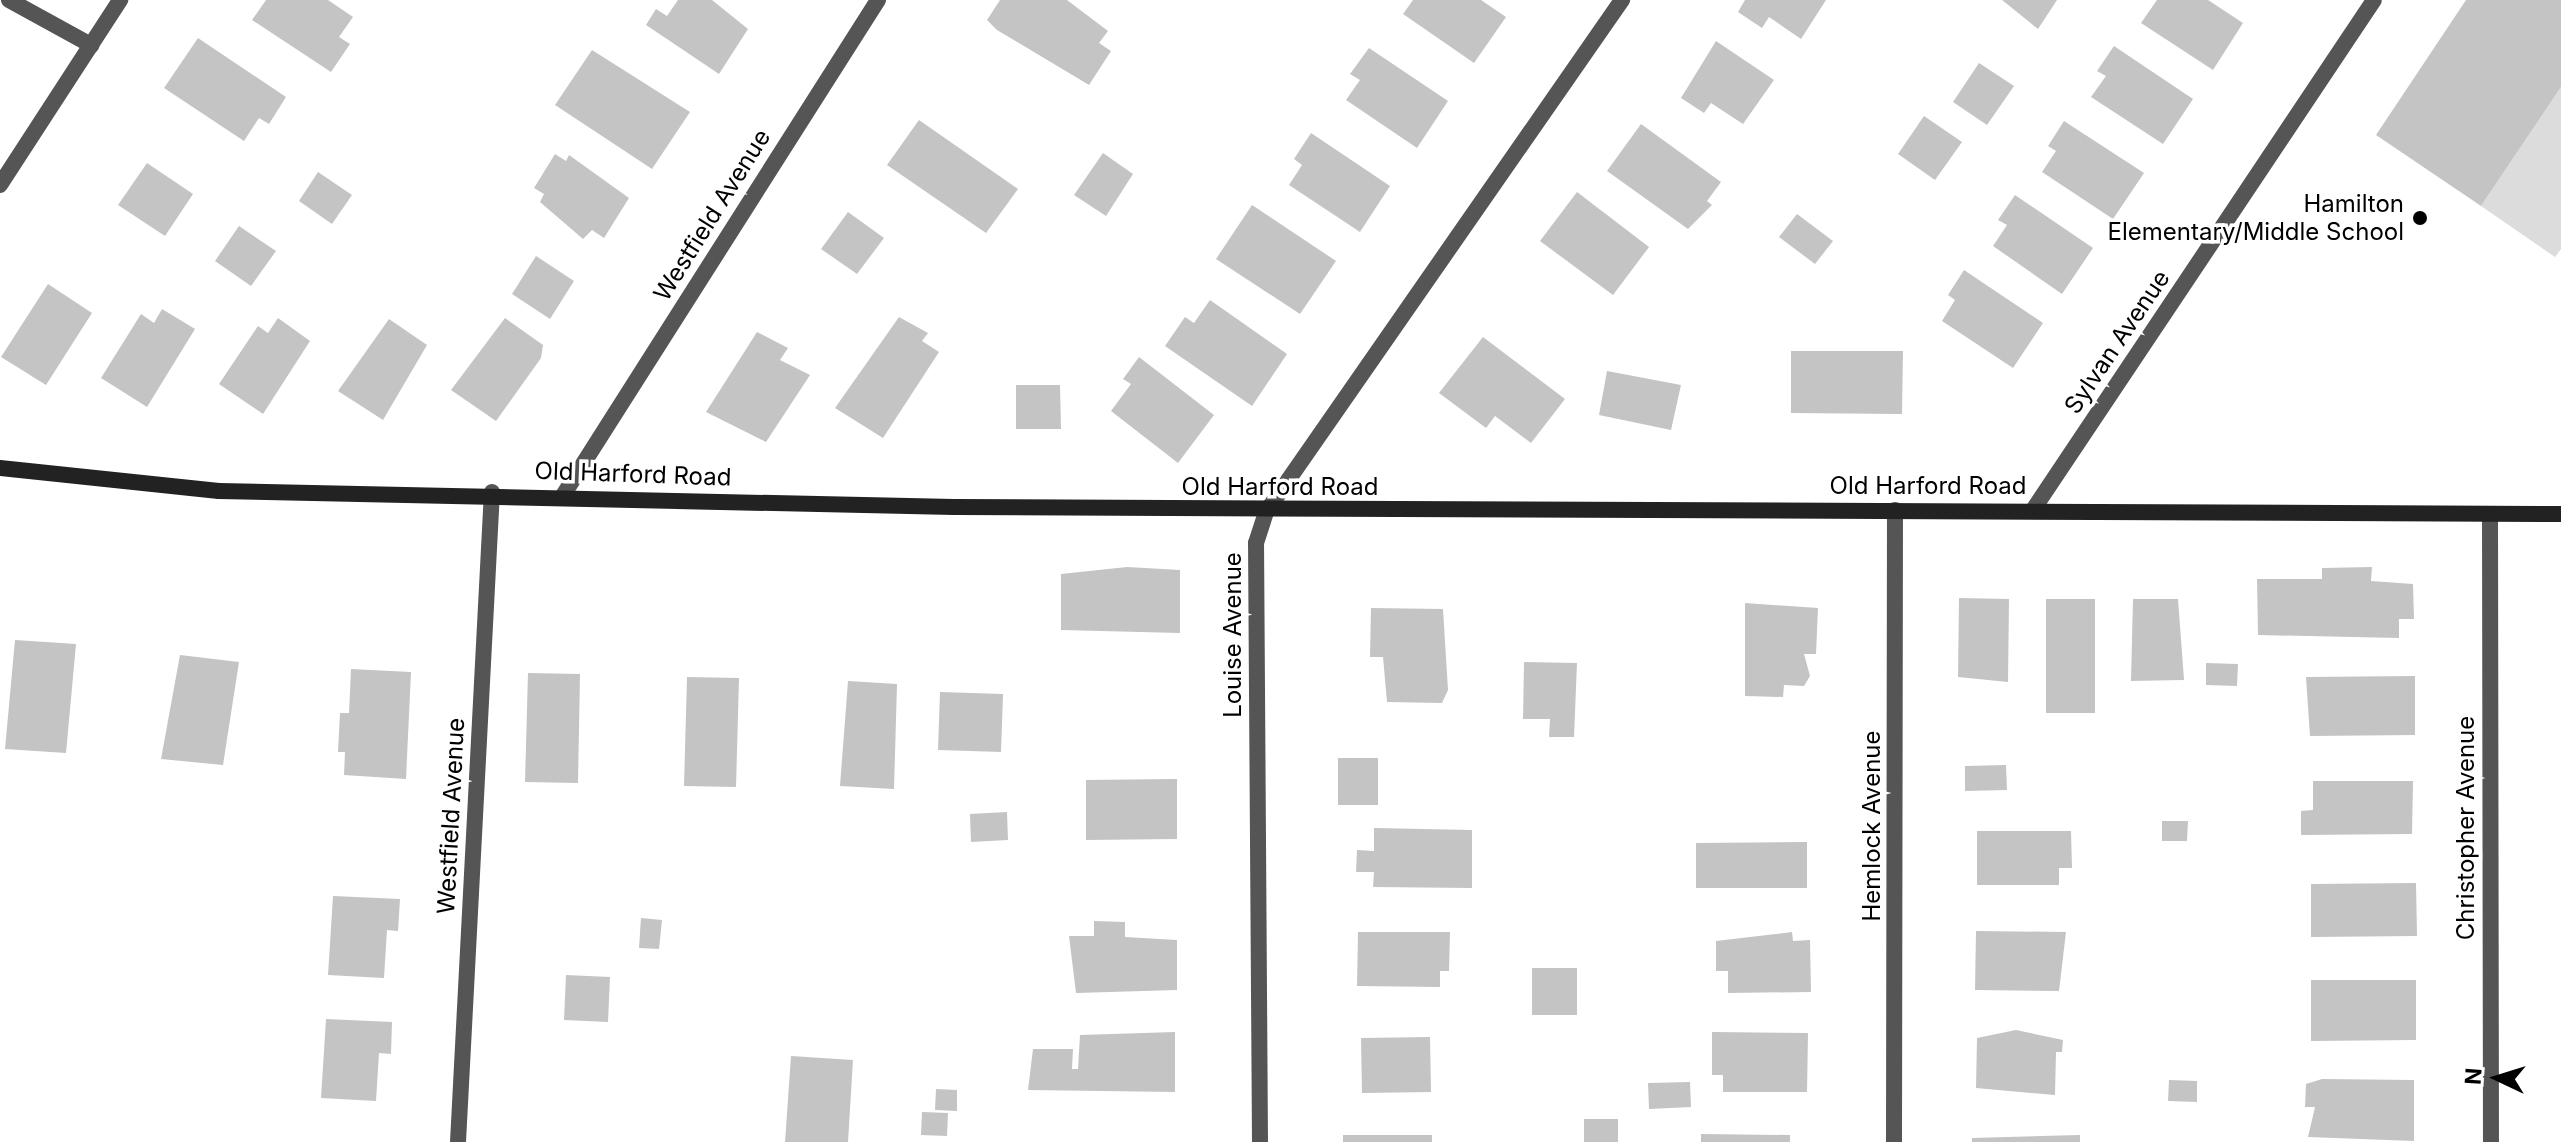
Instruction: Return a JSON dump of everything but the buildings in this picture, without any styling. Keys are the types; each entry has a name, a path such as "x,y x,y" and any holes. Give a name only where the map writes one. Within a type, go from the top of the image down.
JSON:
{"street":[{"path":"9,0 91,45"},
{"path":"0,185 120,0"},
{"name":"Westfield Avenue","path":"562,497 878,0"},
{"name":"Louise Avenue","path":"1260,1142 1256,543 1266,512 1622,0"},
{"name":"Sylvan Avenue","path":"2033,510 2374,0"},
{"name":"Old Harford Road","path":"0,468 219,491 492,492 562,497 1266,512 2033,510 2561,514"},
{"name":"Westfield Avenue","path":"458,1142 492,492"},
{"name":"Hemlock Avenue","path":"1894,1142 1895,510"},
{"name":"Christopher Avenue","path":"2490,514 2491,1142"}],"shaded area":[{"path":"2561,87 2561,249 2555,257 2481,206"}],"place":[{"name":"Hamilton Elementary/Middle School","path":"2420,218"}]}
